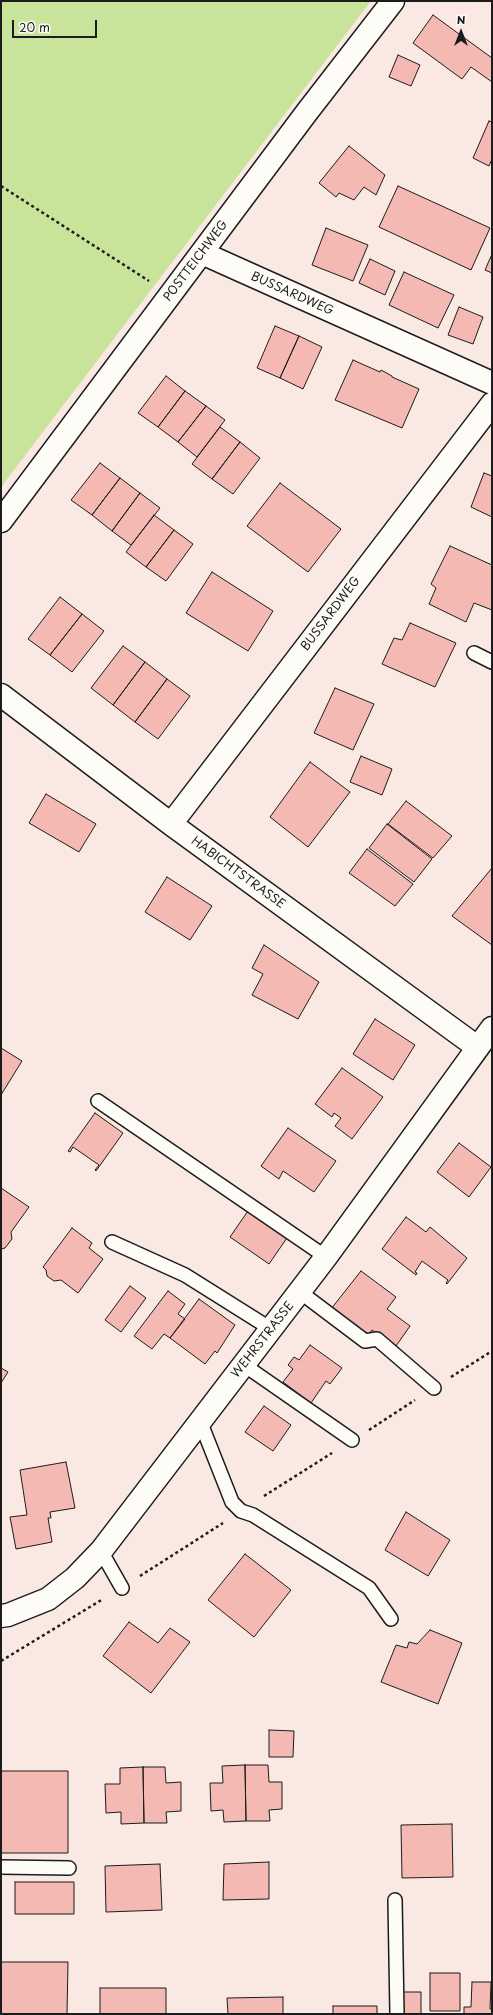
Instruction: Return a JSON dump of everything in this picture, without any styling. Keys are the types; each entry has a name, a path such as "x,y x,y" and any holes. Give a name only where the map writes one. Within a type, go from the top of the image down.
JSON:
{"street":[{"name":"POSTTEICHWEG","path":"1,522 392,1"},
{"name":"BUSSARDWEG","path":"202,253 492,383"},
{"name":"BUSSARDWEG","path":"171,824 492,404"},
{"name":"HABICHTSTRASSE","path":"1,695 171,824 477,1047"},
{"name":"WEHRSTRASSE","path":"1,1616 8,1615 48,1599 75,1578 101,1551 300,1292 492,1028"}],"lane":[{"path":"474,654 492,662"},
{"path":"98,1102 326,1257"},
{"path":"112,1242 185,1275 271,1329"},
{"path":"300,1292 364,1341 377,1339 434,1388"},
{"path":"244,1365 352,1440"},
{"path":"200,1421 232,1502 241,1511 253,1515 370,1588 391,1619"},
{"path":"101,1551 122,1588"},
{"path":"1,1867 69,1868"},
{"path":"395,1900 397,2014"}],"path":[{"path":"1,186 170,295"}],"green space":[{"path":"1,1 371,1 1,487"}],"building":[{"path":"433,15 492,58 492,82 471,67 462,79 413,43"},
{"path":"398,55 420,65 411,86 389,77"},
{"path":"489,121 492,122 492,159 489,166 473,158"},
{"path":"349,146 385,175 376,195 364,187 354,200 339,193 336,197 319,183"},
{"path":"398,186 490,228 471,270 379,227"},
{"path":"326,228 368,245 353,281 312,265"},
{"path":"492,254 492,273 485,270"},
{"path":"370,259 395,271 385,295 359,283"},
{"path":"404,272 454,295 438,328 389,305"},
{"path":"459,307 483,317 473,344 448,335"},
{"path":"275,326 299,336 280,378 257,368"},
{"path":"299,336 322,347 303,389 280,378"},
{"path":"353,360 380,372 381,370 392,377 419,389 402,428 335,400"},
{"path":"166,376 185,391 158,427 138,413"},
{"path":"185,391 206,406 178,442 158,427"},
{"path":"206,406 225,420 197,457 178,442"},
{"path":"220,427 240,442 212,479 192,464"},
{"path":"240,442 260,458 233,494 212,479"},
{"path":"100,463 120,478 92,515 71,500"},
{"path":"484,473 492,476 492,517 471,507"},
{"path":"120,478 140,493 112,531 92,515"},
{"path":"280,483 341,529 308,572 247,526"},
{"path":"140,493 160,508 131,545 112,531"},
{"path":"154,515 174,530 146,567 126,552"},
{"path":"174,530 193,544 166,581 146,567"},
{"path":"450,546 492,565 492,610 474,603 466,622 429,604 436,588 431,584"},
{"path":"212,572 273,611 248,651 186,613"},
{"path":"60,597 82,614 50,655 28,639"},
{"path":"82,614 104,631 72,672 50,655"},
{"path":"410,623 456,643 435,687 382,664 394,638 402,640"},
{"path":"123,646 145,662 113,705 91,688"},
{"path":"145,662 167,679 135,722 113,705"},
{"path":"167,679 190,696 158,739 135,722"},
{"path":"335,688 374,704 353,750 314,733"},
{"path":"361,756 392,769 382,795 350,782"},
{"path":"310,762 350,792 308,847 270,817"},
{"path":"46,794 96,824 79,852 29,823"},
{"path":"406,801 452,836 433,858 388,824"},
{"path":"387,824 432,859 414,882 369,848"},
{"path":"367,849 413,884 395,906 349,873"},
{"path":"492,868 492,945 452,916"},
{"path":"167,877 212,906 190,940 145,912"},
{"path":"264,945 319,982 298,1019 252,995 263,974 252,968"},
{"path":"375,1019 415,1045 393,1080 353,1054"},
{"path":"1,1048 22,1061 1,1095"},
{"path":"342,1068 383,1097 352,1139 335,1126 341,1118 334,1113 332,1117 315,1104"},
{"path":"95,1113 123,1133 96,1171 95,1170 99,1165 73,1147 70,1152 68,1151"},
{"path":"288,1128 336,1161 314,1192 283,1171 279,1179 261,1166"},
{"path":"459,1143 491,1167 469,1197 437,1172"},
{"path":"1,1188 29,1207 11,1232 12,1239 5,1248 1,1249"},
{"path":"250,1208 289,1235 269,1264 230,1237"},
{"path":"406,1217 426,1232 430,1227 467,1258 447,1284 446,1283 448,1280 422,1261 415,1272 417,1273 416,1275 382,1249"},
{"path":"72,1228 92,1243 89,1248 103,1259 78,1293 61,1280 54,1281 47,1276 46,1270 43,1267"},
{"path":"361,1271 396,1297 387,1309 410,1326 396,1346 372,1330 368,1335 331,1309"},
{"path":"130,1286 146,1298 121,1332 105,1320"},
{"path":"168,1291 185,1304 178,1314 185,1319 170,1338 164,1334 152,1349 134,1336"},
{"path":"199,1299 235,1325 217,1353 215,1351 205,1364 170,1338"},
{"path":"310,1345 342,1368 330,1384 326,1381 311,1403 283,1382 293,1369 288,1365 294,1357 299,1360"},
{"path":"1,1368 8,1372 1,1383"},
{"path":"264,1406 291,1425 273,1451 245,1432"},
{"path":"66,1462 75,1508 50,1512 51,1518 48,1518 52,1542 16,1549 10,1517 27,1515 20,1470"},
{"path":"406,1512 450,1540 428,1576 385,1550"},
{"path":"245,1554 291,1590 254,1637 208,1600"},
{"path":"129,1622 158,1643 170,1628 190,1642 151,1693 103,1656"},
{"path":"430,1630 462,1643 438,1704 381,1682 396,1645 407,1648 409,1642 417,1644"},
{"path":"269,1730 294,1731 293,1757 269,1757"},
{"path":"245,1765 268,1765 269,1782 282,1782 282,1809 269,1810 270,1821 246,1821"},
{"path":"245,1765 246,1821 224,1822 223,1810 211,1811 210,1783 223,1783 222,1766"},
{"path":"143,1767 165,1767 166,1783 181,1782 181,1811 166,1812 167,1823 144,1823"},
{"path":"143,1767 144,1823 121,1824 121,1812 106,1813 105,1784 120,1784 120,1768"},
{"path":"1,1771 68,1771 68,1853 1,1853"},
{"path":"452,1824 453,1877 402,1878 401,1825"},
{"path":"269,1862 269,1899 223,1900 224,1864"},
{"path":"160,1864 162,1910 106,1912 105,1866"},
{"path":"15,1882 74,1882 74,1914 15,1914"},
{"path":"1,1962 68,1962 67,2014 1,2014"},
{"path":"430,1973 460,1973 460,2011 430,2011"},
{"path":"472,1982 491,1982 490,2009 492,2009 492,2014 464,2014 464,2007 471,2007"},
{"path":"100,1988 166,1988 166,2014 100,2014"},
{"path":"399,1992 421,1992 421,2014 400,2014"},
{"path":"283,1997 283,2014 228,2014 227,1998"},
{"path":"333,2006 377,2006 377,2014 333,2014"}]}
